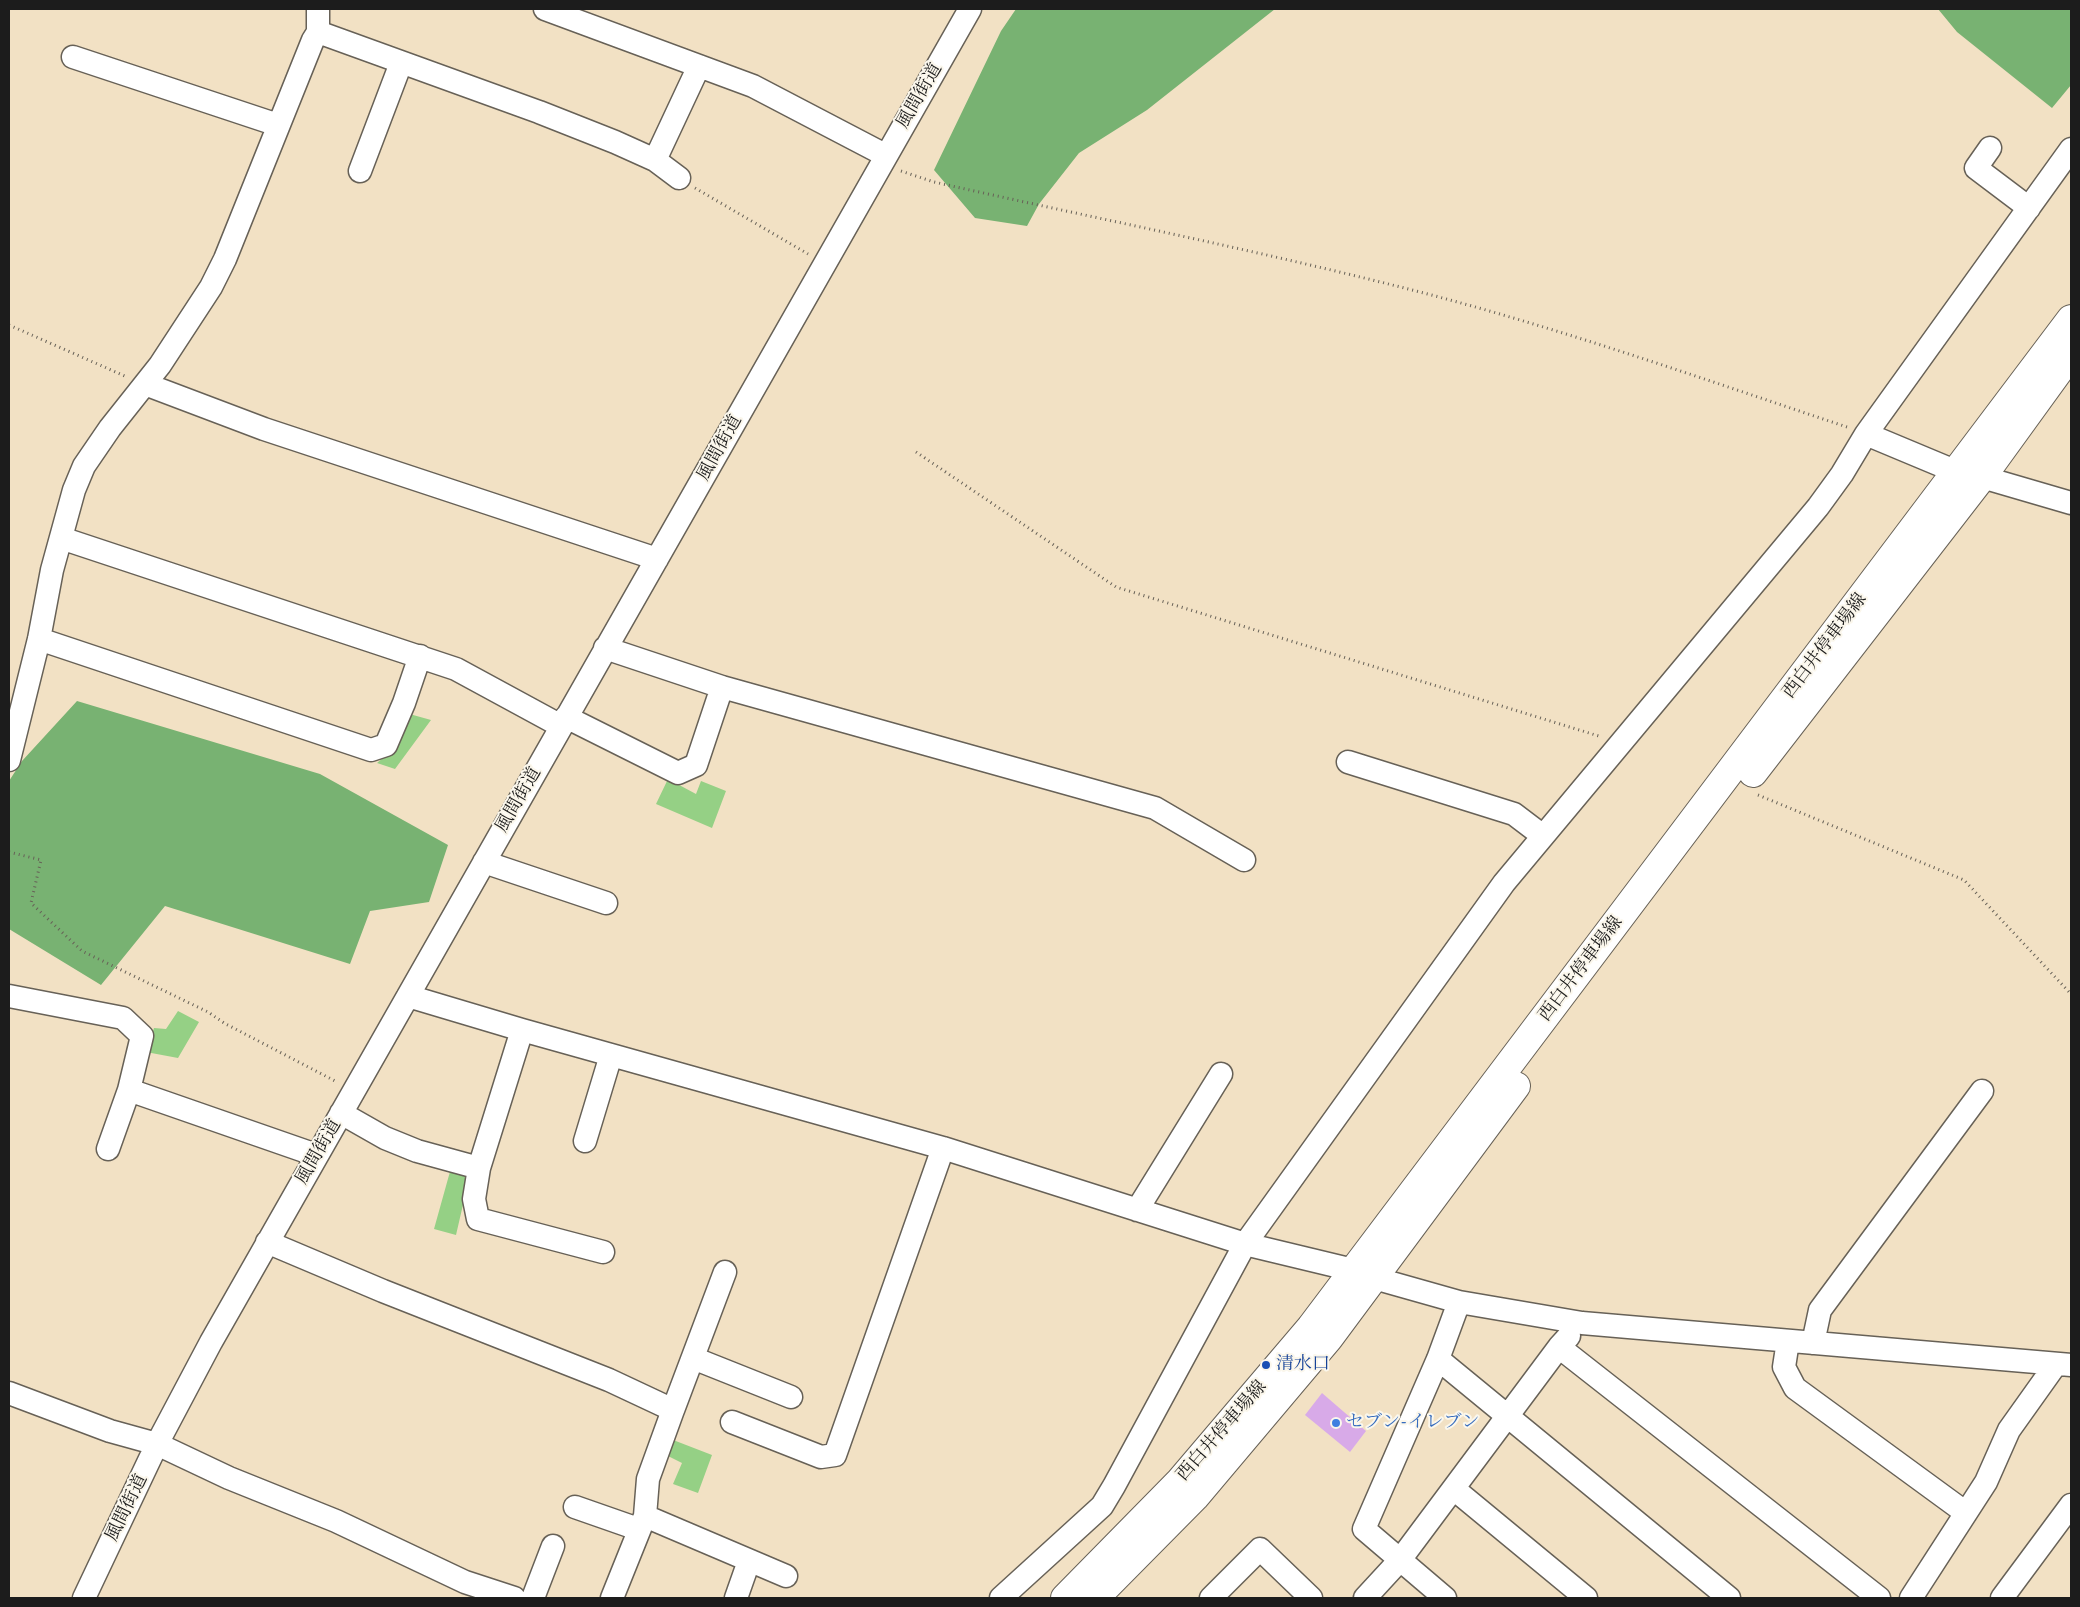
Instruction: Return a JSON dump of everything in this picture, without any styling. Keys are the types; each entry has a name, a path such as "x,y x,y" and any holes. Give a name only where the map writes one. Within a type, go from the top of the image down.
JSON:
{"main road":[{"name":"西白井停車場線","path":"1065,1598 1180,1481 1311,1327 1410,1227 1742,788 1970,474 2071,319"},
{"name":"西白井停車場線","path":"1095,1598 1195,1497 1330,1338 1363,1274 1970,474 2071,354"}],"street":[{"path":"9,760 39,639 52,570 74,490 84,466 110,428 145,384 211,287 225,259 261,173 278,124 318,32 318,9"},
{"path":"546,9 588,16 699,66 753,86 884,160"},
{"name":"風間街道","path":"84,1598 158,1444 211,1342 970,9"},
{"path":"318,32 539,112 655,160 679,178"},
{"path":"73,57 278,124"},
{"path":"360,171 401,63"},
{"path":"655,160 699,66"},
{"path":"1990,148 1976,168 2029,208"},
{"path":"1001,1598 1102,1506 1245,1244 1504,883 1818,507 1842,474 1866,434 2071,149"},
{"path":"145,384 264,428 657,559"},
{"path":"1866,434 1970,474 2071,503"},
{"path":"61,538 456,669 678,773 696,765 722,687"},
{"path":"39,639 371,750 386,745 404,703 420,656"},
{"path":"605,648 722,687 1155,808 1244,860"},
{"path":"1348,762 1514,814 1543,836"},
{"path":"484,862 606,903"},
{"path":"9,996 123,1018 142,1036 128,1090 108,1149"},
{"path":"408,996 522,1030 943,1148 1245,1244 1363,1274 1459,1302 1582,1323 2063,1365"},
{"path":"522,1030 479,1168 474,1198 478,1219 603,1252"},
{"path":"585,1140 611,1055"},
{"path":"1137,1210 1221,1074"},
{"path":"128,1090 316,1155"},
{"path":"1814,1343 1820,1310 1982,1091"},
{"path":"342,1113 385,1138 417,1151 479,1168"},
{"path":"732,1422 821,1457 835,1456 943,1148"},
{"path":"267,1242 383,1291 610,1380 673,1410"},
{"path":"612,1598 642,1523 648,1479 725,1272"},
{"path":"1445,1598 1364,1529 1438,1359 1459,1302"},
{"path":"1365,1598 1400,1560 1559,1347 1582,1323"},
{"path":"1788,1341 1784,1367 1795,1388 1966,1513"},
{"path":"1559,1347 1880,1598"},
{"path":"693,1358 791,1396"},
{"path":"1438,1359 1730,1598"},
{"path":"1911,1598 1986,1482 2009,1430 2063,1365"},
{"path":"9,1393 110,1431 158,1444 229,1478 336,1521 465,1582 514,1598"},
{"path":"1454,1489 1586,1598"},
{"path":"2002,1598 2071,1506"},
{"path":"575,1507 642,1523 786,1576"},
{"path":"532,1598 553,1546"},
{"path":"1210,1598 1260,1549 1312,1598"},
{"path":"736,1598 749,1561"}],"path":[{"path":"884,160 934,182 1180,235 1441,297 1584,339 1866,434"},
{"path":"679,178 825,264"},
{"path":"9,325 145,384"},
{"path":"916,452 1116,587 1621,743"},
{"path":"1742,788 1964,880 2071,994"},
{"path":"9,852 41,860 31,903 82,951 208,1012 224,1023 354,1091"}],"green space":[{"path":"1016,9 1275,9 1147,110 1079,153 1039,204 1027,226 975,218 934,170 1001,31"},
{"path":"1938,9 2071,9 2071,85 2052,108 1957,32"},
{"path":"77,701 320,774 448,845 429,902 370,911 350,964 165,906 101,985 9,929 9,781 22,761"},
{"path":"406,713 431,720 395,769 377,763 391,751"},
{"path":"668,779 696,794 701,781 726,791 712,828 656,804"},
{"path":"178,1011 199,1022 178,1058 146,1052 154,1028 166,1029"},
{"path":"451,1168 462,1170 468,1183 456,1235 434,1229"},
{"path":"668,1438 712,1455 698,1493 673,1484 682,1463 662,1453"}],"building":[{"name":"セブン-イレブン","path":"1322,1393 1366,1431 1350,1452 1305,1415"}],"place":[{"name":"清水口","path":"1266,1365"},
{"name":"セブン-イレブン","path":"1336,1423"}]}
